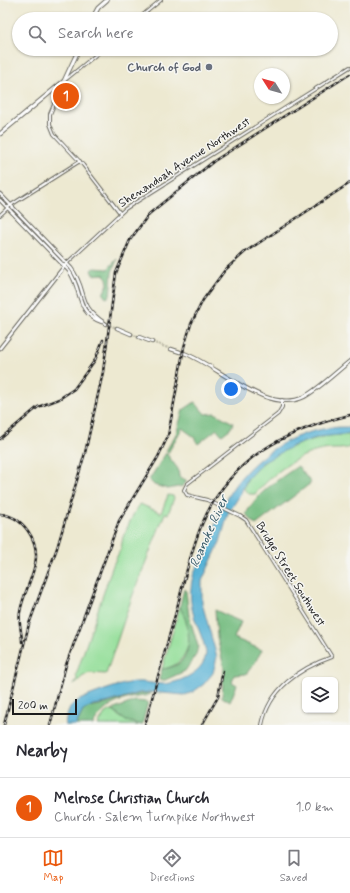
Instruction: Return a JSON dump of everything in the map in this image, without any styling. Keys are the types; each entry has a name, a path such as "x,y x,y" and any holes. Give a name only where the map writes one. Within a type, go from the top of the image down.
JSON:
{"main road":[{"path":"95,12 107,0"},
{"path":"0,134 64,81 76,56"},
{"path":"0,194 67,263 77,276 88,309 96,318 106,324 92,317 82,305 73,278 64,266 0,200"},
{"name":"Shenandoah Avenue Northwest","path":"0,348 67,263"},
{"path":"116,328 131,334"},
{"path":"139,337 152,342"},
{"path":"171,349 180,352"},
{"path":"184,353 200,360 252,391 282,400 303,397 350,361"}],"street":[{"path":"146,12 161,0"},
{"path":"94,56 64,81 49,121 52,131 80,161 120,213"},
{"name":"Shenandoah Avenue Northwest","path":"67,263 120,213 350,67"},
{"path":"0,215 7,207 80,161"},
{"name":"Bridge Street Southwest","path":"262,725 269,704 284,685 305,669 332,657 249,524 241,516 218,504 203,498 189,496 184,492 187,484 278,414 282,407 282,400"}],"green space":[{"path":"117,259 112,272 110,296 106,298 103,294 108,284 107,278 103,274 93,275 91,270 94,268 108,269"},
{"path":"195,402 205,414 215,413 233,423 231,428 222,435 217,429 198,444 193,436 182,428 168,453 166,451 176,434 183,410"},
{"path":"350,435 350,447 344,449 323,450 303,456 285,466 269,479 255,494 249,494 244,489 247,480 254,471 263,463 286,449 323,437"},
{"path":"166,453 178,469 179,477 186,480 183,486 168,489 154,485 149,480"},
{"path":"298,466 311,483 256,525 246,514 250,506 269,487"},
{"path":"168,495 173,496 174,498 168,514 165,513 132,597 106,674 89,673 82,677 74,685 113,565 133,515 140,504 161,513"},
{"path":"184,589 186,591 189,616 198,646 196,655 185,671 163,681 159,680 162,669 178,664 183,659 188,646 188,630 180,605"},
{"path":"180,606 188,624 188,644 180,661 172,666 162,669"},
{"path":"215,610 241,622 234,638 262,650 246,674 234,675 232,682 237,685 230,702 222,697 224,668 217,637"},
{"path":"152,693 123,700 111,705 101,713 93,725 76,725 83,711 87,707 106,704 139,694"},
{"path":"135,701 148,702 142,725 126,721 112,710"},
{"path":"112,710 120,717 138,725 98,725 105,713"}],"water":[{"path":"350,427 350,434 319,437 293,446 262,463 247,479 240,495 228,514 220,542 202,581 202,603 217,657 213,673 204,684 193,692 185,695 150,692 139,693 106,703 93,705 83,711 76,725 65,725 69,709 72,705 83,698 112,687 130,683 170,683 191,675 202,665 206,652 191,605 191,588 195,570 208,546 225,501 247,470 277,446 312,431"}],"tunnel":[{"path":"106,324 117,328"},
{"path":"131,334 139,337"},
{"path":"152,342 171,349"}],"railway":[{"path":"4,725 29,624 57,548 85,453 103,372 116,273 130,240 149,214 214,161 350,74"},
{"path":"50,725 66,665 119,521 158,457 168,436 184,347 191,324 203,300 225,270 245,252 350,183"},
{"path":"0,439 38,407 59,399 74,389 95,360 103,340"},
{"path":"145,725 191,555 202,524 214,501 228,481 244,465 262,451 282,439 303,430 350,415"},
{"path":"0,514 12,517 22,524 34,541 36,551 36,561 20,612 19,620 22,642"},
{"path":"202,725 218,697 223,671"}],"place":[{"name":"Church of God","path":"209,67"},
{"name":"Melrose Christian Church","path":"66,96"}],"water label":[{"name":"Roanoke River","path":"208,531"}]}
